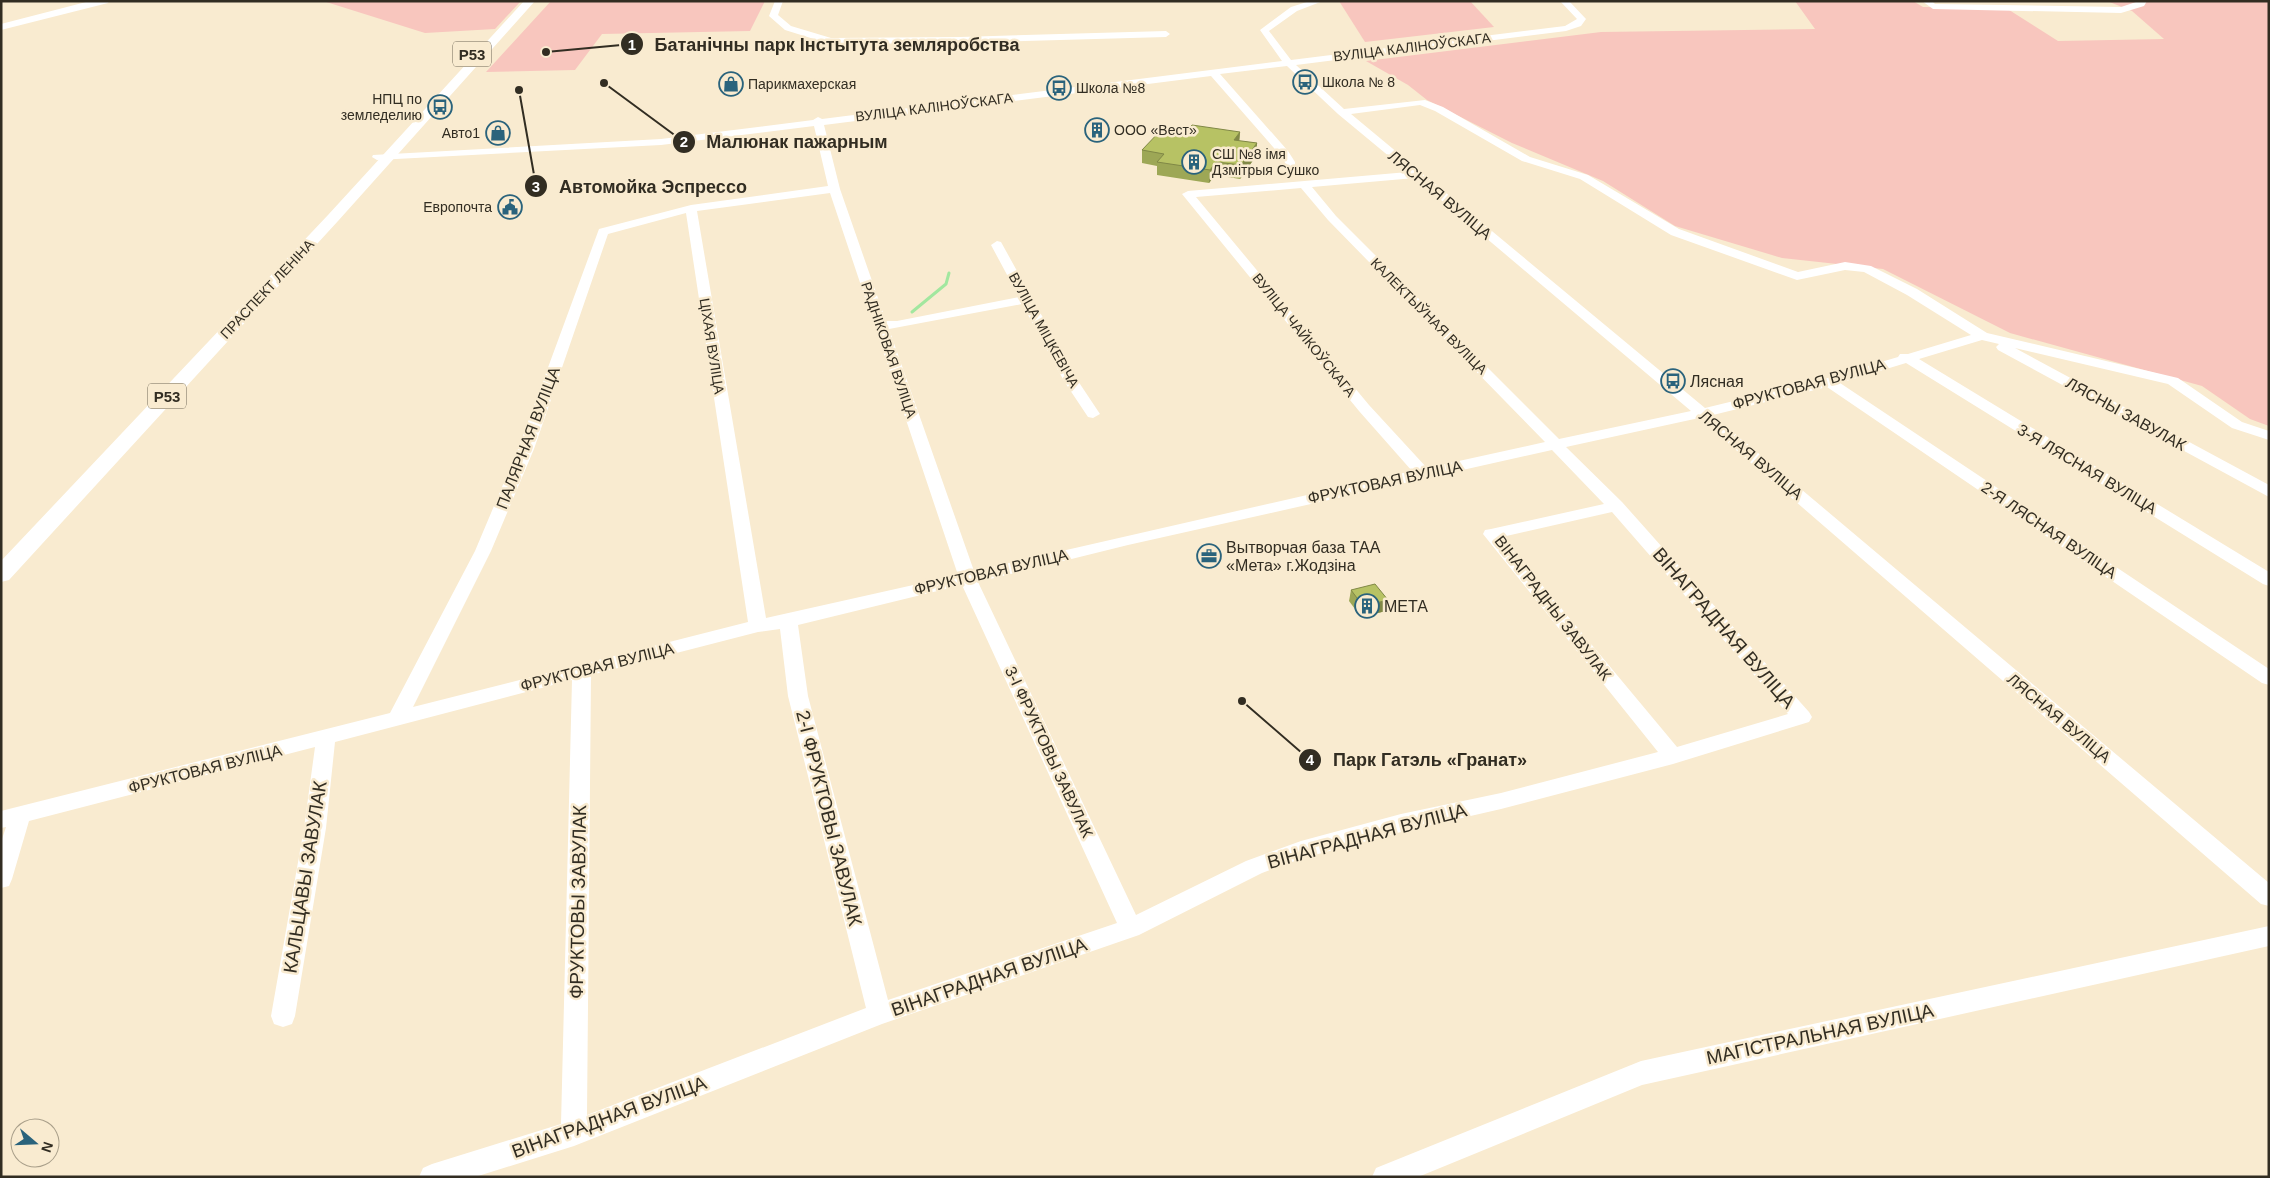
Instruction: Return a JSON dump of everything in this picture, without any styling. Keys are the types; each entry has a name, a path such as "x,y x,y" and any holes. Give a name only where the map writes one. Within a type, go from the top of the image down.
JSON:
{"main road":[{"path":"1,27 104,1"},
{"name":"ПРАСПЕКТ ЛЕНІНА","path":"1,575 522,1"},
{"name":"ПРАСПЕКТ ЛЕНІНА","path":"1,556 530,1"}],"street":[{"path":"778,1 773,16 788,28 830,41 960,40 1166,34"},
{"name":"ЛЯСНАЯ ВУЛІЦА","path":"1319,1 1294,9 1264,30 1288,62 1342,112 1416,175 1702,413 2269,897"},
{"name":"ВУЛІЦА КАЛІНОЎСКАГА","path":"386,153 432,154 632,145 818,120 1566,28 1578,24 1582,19 1564,1"},
{"path":"1930,4 2120,10 2141,4 2143,1"},
{"path":"1213,72 1284,153 1290,162 1289,170"},
{"name":"ЛЯСНЫ ЗАВУЛАК","path":"1342,112 1421,102 1439,109 1526,159 1584,177 1675,232 1797,276 1845,266 1867,269 1905,288 1982,336 2269,492"},
{"name":"РАДНІКОВАЯ ВУЛІЦА","path":"818,120 834,189 967,577"},
{"path":"1303,183 1416,175"},
{"name":"ВУЛІЦА ЧАЙКОЎСКАГА","path":"1303,183 1188,194 1364,408 1423,473"},
{"name":"КАЛЕКТЫЎНАЯ ВУЛІЦА","path":"1303,183 1332,218 1558,445"},
{"path":"691,208 834,189"},
{"name":"ЦІХАЯ ВУЛІЦА","path":"691,208 758,626"},
{"name":"ПАЛЯРНАЯ ВУЛІЦА","path":"397,719 483,551 522,458 603,232 691,208"},
{"name":"ВУЛІЦА МІЦКЕВІЧА","path":"997,245 1071,380 1093,414"},
{"path":"881,325 897,325 1026,299"},
{"path":"1982,336 2173,381 2237,425 2269,436"},
{"name":"ФРУКТОВАЯ ВУЛІЦА","path":"11,818 758,626 788,621 967,577 1423,473 1702,413 1829,382 1905,357 1982,336"},
{"name":"3-Я ЛЯСНАЯ ВУЛІЦА","path":"1905,357 2269,580"},
{"name":"2-Я ЛЯСНАЯ ВУЛІЦА","path":"1829,382 2269,678"},
{"name":"ВІНАГРАДНАЯ ВУЛІЦА","path":"432,1177 574,1133 880,1014 1131,928 1254,866 1301,850 1401,823 1501,801 1672,756 1802,717 1616,506 1558,445"},
{"name":"ВІНАГРАДНЫ ЗАВУЛАК","path":"1616,506 1491,534 1672,756"},
{"name":"3-І ФРУКТОВЫ ЗАВУЛАК","path":"967,577 1131,928"},
{"name":"2-І ФРУКТОВЫ ЗАВУЛАК","path":"788,621 798,696 880,1014"},
{"name":"ФРУКТОВЫ ЗАВУЛАК","path":"574,1133 582,671"},
{"name":"КАЛЬЦАВЫ ЗАВУЛАК","path":"283,1016 314,828 326,738"},
{"path":"1,879 11,818"},
{"name":"МАГІСТРАЛЬНАЯ ВУЛІЦА","path":"1385,1177 1641,1074 2269,936"}],"shaded area":[{"path":"323,1 521,1 495,29 425,33"},
{"path":"551,1 765,1 750,31 602,34 575,70 486,72"},
{"path":"1339,1 1470,1 1494,27 1365,42"},
{"path":"1795,1 1913,1 1923,7 2006,8 2058,41 2164,39 2132,11 2107,1 2269,1 2269,426 2250,419 2202,386 2010,333 1883,269 1782,258 1675,226 1603,181 1512,143 1427,100 1408,85 1366,61 1601,32 1815,29"}],"building":[{"path":"1192,125 1240,132 1234,140 1257,143 1241,165 1216,162 1210,170 1157,162 1164,154 1142,150 1162,129 1186,132"},
{"path":"1375,584 1388,600 1363,606 1351,590"}],"waterway":[{"path":"912,312 946,284 949,273"}],"place":[{"name":"Батанічны парк Інстытута земляробства","path":"546,52"},
{"name":"Школа № 8","path":"1305,82"},
{"name":"Малюнак пажарным","path":"604,83"},
{"name":"Парикмахерская","path":"731,84"},
{"name":"Школа №8","path":"1059,88"},
{"name":"Автомойка Эспрессо","path":"519,90"},
{"name":"НПЦ по земледелию","path":"440,107"},
{"name":"ООО «Вест»","path":"1097,130"},
{"name":"Авто1","path":"498,133"},
{"name":"СШ №8 імя Дзмітрыя Сушко","path":"1194,162"},
{"name":"Европочта","path":"510,207"},
{"name":"Лясная","path":"1673,381"},
{"name":"Вытворчая база ТАА «Мета» г.Жодзіна","path":"1209,556"},
{"name":"МЕТА","path":"1367,606"},
{"name":"Парк Гатэль «Гранат»","path":"1242,701"}]}
